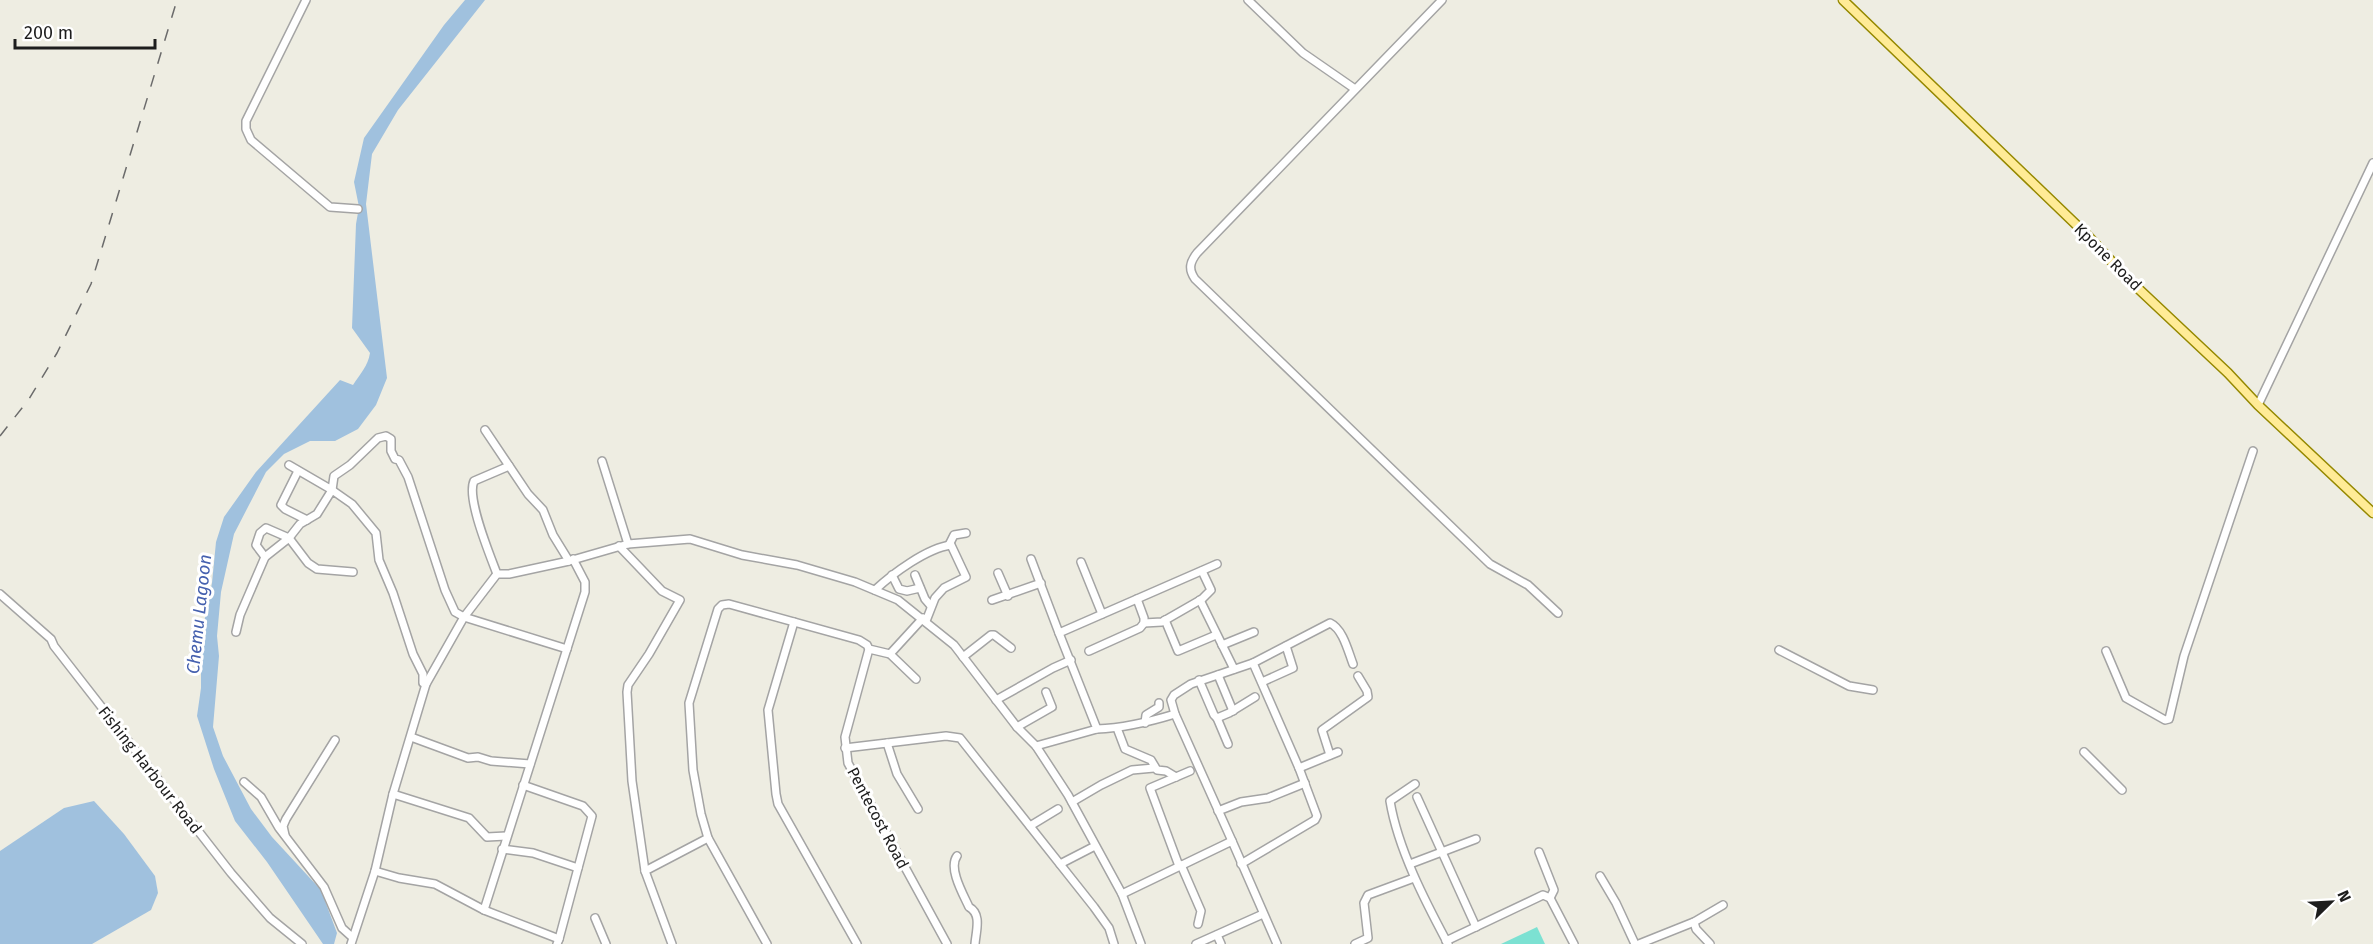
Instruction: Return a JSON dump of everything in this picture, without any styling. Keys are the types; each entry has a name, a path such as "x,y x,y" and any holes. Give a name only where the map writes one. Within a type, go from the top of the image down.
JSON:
{"main road":[{"name":"Kpone Road","path":"1843,0 2089,237 2127,278 2258,405 2373,513"}],"street":[{"path":"306,0 246,121 246,129 251,140 330,207 358,209"},
{"path":"1248,0 1303,53 1355,89"},
{"path":"1442,0 1197,253 1190,266 1192,275 1490,564 1528,585 1558,613"},
{"path":"2258,405 2373,163"},
{"path":"484,910 585,592 585,582 553,535 543,510 528,494 485,430"},
{"path":"236,632 240,615 265,557 289,538 300,524 317,514 332,490 334,476 350,465 378,438 386,436 391,439 391,451 408,477 445,590 455,612 464,617 567,650"},
{"path":"2106,651 2126,698 2165,720 2169,719 2184,656 2253,451"},
{"path":"602,461 628,544"},
{"path":"289,465 352,504 376,533 379,560 393,593 413,654 423,674 423,683 426,684"},
{"path":"497,574 474,509 472,487 474,481 509,466"},
{"path":"298,471 281,505 307,520"},
{"path":"265,557 256,545 266,528 289,538 308,563 316,569 353,572"},
{"path":"875,590 892,576 931,552 949,545 954,535 966,533"},
{"path":"497,574 509,574 571,560 628,544 690,539 742,555 797,565 855,582 898,600 954,645 1017,727 1036,746 1072,802 1122,894 1141,944"},
{"path":"890,654 924,620 935,598 945,588 966,577 949,545"},
{"path":"620,546 662,591 680,600 628,685 627,692 632,781 645,871 672,944"},
{"path":"1031,559 1097,729"},
{"path":"1081,562 1102,614"},
{"path":"1059,633 1217,564"},
{"path":"1089,651 1140,628 1144,624 1165,620 1200,600 1210,590 1202,571"},
{"path":"998,573 1008,596"},
{"path":"352,941 375,871 393,794 426,684 464,617 497,574"},
{"path":"915,575 927,603 932,606"},
{"path":"892,576 899,589 907,591 920,588"},
{"path":"992,600 1041,583"},
{"name":"Fishing Harbour Road","path":"0,594 51,639 224,865 270,918 302,944"},
{"path":"1137,599 1144,624"},
{"path":"1200,600 1234,669"},
{"path":"767,944 708,838 693,770 688,703 716,614 722,605 729,604 859,640 869,649 890,654 916,679"},
{"path":"1165,620 1178,651 1216,635"},
{"path":"794,622 768,710 776,794 778,804 857,944"},
{"path":"1277,944 1171,702 1174,695 1199,680 1253,663 1330,623 1334,624 1341,634 1353,664"},
{"path":"1222,645 1254,633"},
{"path":"963,657 991,635 1011,648"},
{"path":"1262,682 1293,668 1286,646"},
{"name":"Pentecost Road","path":"869,649 847,727 846,748 851,771 946,944"},
{"path":"1779,650 1849,686 1873,690"},
{"path":"996,700 1071,660"},
{"path":"1241,864 1315,819 1316,810 1253,663"},
{"path":"1218,675 1233,711"},
{"path":"1330,755 1322,730 1368,697 1358,676"},
{"path":"1199,680 1228,744"},
{"path":"1017,727 1052,707 1046,692"},
{"path":"1217,718 1255,697"},
{"path":"1145,723 1146,715 1159,707 1159,704"},
{"path":"1036,746 1097,729 1145,723 1175,714"},
{"path":"1117,728 1125,749 1151,760 1154,768"},
{"path":"846,748 946,736 960,738 1110,928 1114,944"},
{"path":"411,737 468,758 478,757 530,764"},
{"path":"285,837 283,826 286,819 335,740"},
{"path":"887,743 897,774 918,809"},
{"path":"1299,768 1338,752"},
{"path":"2084,752 2122,790"},
{"path":"1072,802 1101,784 1132,770 1154,768 1176,777"},
{"path":"1190,771 1150,788 1180,866 1199,907 1198,924"},
{"path":"244,782 261,797 285,837 324,887 342,928 352,941"},
{"path":"1218,811 1241,802 1268,798 1305,783"},
{"path":"1415,784 1390,801 1414,878 1447,943 1540,896 1547,896 1574,944"},
{"path":"375,871 435,884 484,910 558,941 592,820 591,813 583,806 523,785"},
{"path":"393,794 464,815 474,822 487,837 506,836"},
{"path":"1417,797 1476,927"},
{"path":"1030,826 1058,809"},
{"path":"645,871 708,838"},
{"path":"1410,864 1476,839"},
{"path":"1122,894 1232,841"},
{"path":"1060,864 1095,846"},
{"path":"502,849 526,851 578,868"},
{"path":"1539,852 1554,890 1550,898"},
{"path":"957,856 953,861 953,870 969,907 978,915 975,944"},
{"path":"1600,876 1637,944 1694,922 1723,905"},
{"path":"1355,944 1367,939 1369,934 1364,903 1368,895 1414,878"},
{"path":"1196,944 1263,914"},
{"path":"595,918 606,944"},
{"path":"1694,922 1696,929 1710,944"},
{"path":"1217,935 1221,944"}],"shaded area":[{"path":"465,0 485,0 398,110 372,154 366,204 387,378 376,405 358,429 335,441 310,441 284,454 266,472 234,534 221,592 213,727 223,756 251,809 272,837 321,890 337,933 334,944 323,944 267,862 235,821 214,769 197,716 201,688 201,638 212,583 216,542 224,517 256,472 340,380 353,385 367,362 370,353 352,328 356,224 359,207 354,182 364,138 444,25"},
{"path":"94,801 124,834 155,876 158,893 151,910 92,944 0,944 0,851 64,808"},
{"path":"1537,927 1545,944 1501,944"}],"railway":[{"path":"0,436 29,399 57,353 91,284 177,0"}],"water label":[{"name":"Chemu Lagoon","path":"199,614"}]}
